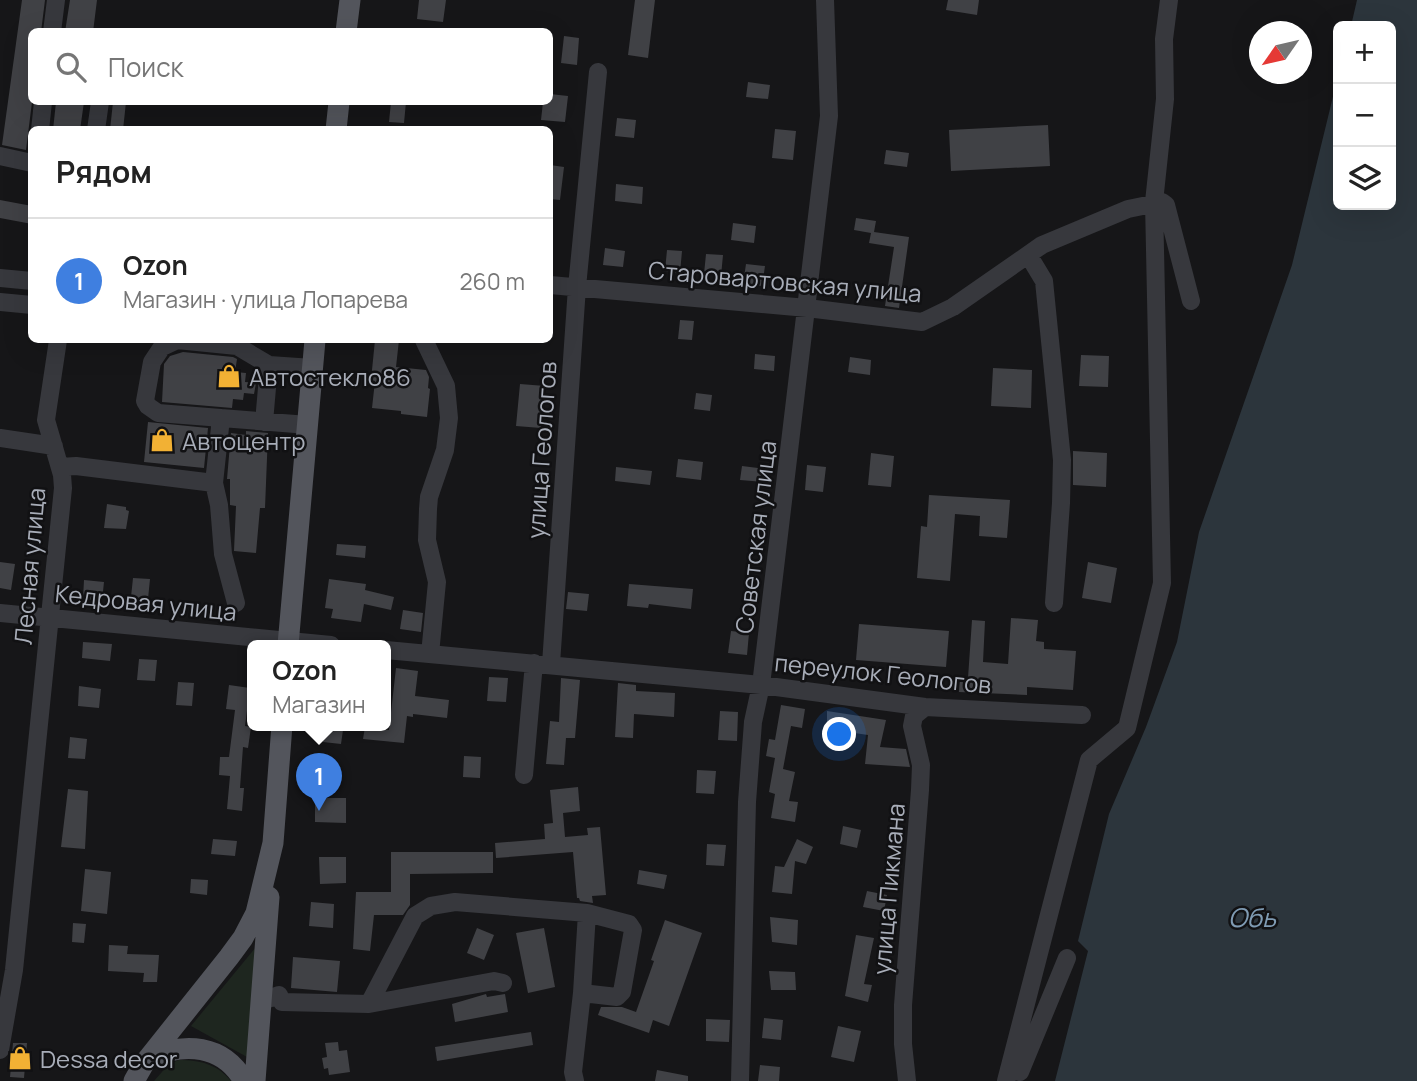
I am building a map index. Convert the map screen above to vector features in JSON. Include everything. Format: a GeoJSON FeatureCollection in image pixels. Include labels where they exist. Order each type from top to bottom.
{"type":"FeatureCollection","features":[{"type":"Feature","properties":{"kind":"main road"},"geometry":{"type":"LineString","coordinates":[[346,28],[350,0]]}},
{"type":"Feature","properties":{"kind":"main road"},"geometry":{"type":"LineString","coordinates":[[336,126],[339,105]]}},
{"type":"Feature","properties":{"kind":"main road"},"geometry":{"type":"LineString","coordinates":[[288,640],[315,343]]}},
{"type":"Feature","properties":{"kind":"main road"},"geometry":{"type":"LineString","coordinates":[[255,1081],[282,731]]}},
{"type":"Feature","properties":{"kind":"main road"},"geometry":{"type":"LineString","coordinates":[[134,1081],[252,924],[261,898],[273,843]]}},
{"type":"Feature","properties":{"kind":"main road"},"geometry":{"type":"LineString","coordinates":[[148,1059],[169,1050],[197,1048],[220,1056],[235,1067],[244,1081]]}},
{"type":"Feature","properties":{"kind":"street"},"geometry":{"type":"LineString","coordinates":[[52,28],[56,0]]}},
{"type":"Feature","properties":{"kind":"street","name":"Советская улица"},"geometry":{"type":"LineString","coordinates":[[740,1081],[747,802],[753,722],[761,685],[829,116],[825,0]]}},
{"type":"Feature","properties":{"kind":"street"},"geometry":{"type":"LineString","coordinates":[[1066,958],[1020,1072],[1008,1075],[1089,760],[1127,729],[1162,583],[1154,204],[1165,99],[1164,39],[1169,0]]}},
{"type":"Feature","properties":{"kind":"street","name":"улица Геологов"},"geometry":{"type":"LineString","coordinates":[[524,775],[542,664],[598,72]]}},
{"type":"Feature","properties":{"kind":"street"},"geometry":{"type":"LineString","coordinates":[[40,126],[43,105]]}},
{"type":"Feature","properties":{"kind":"street"},"geometry":{"type":"LineString","coordinates":[[97,126],[100,105]]}},
{"type":"Feature","properties":{"kind":"street"},"geometry":{"type":"LineString","coordinates":[[0,156],[28,162]]}},
{"type":"Feature","properties":{"kind":"street"},"geometry":{"type":"LineString","coordinates":[[1154,204],[1163,202],[1166,205],[1191,301]]}},
{"type":"Feature","properties":{"kind":"street","name":"Старовартовская улица"},"geometry":{"type":"LineString","coordinates":[[553,285],[807,308],[922,323],[953,307],[1042,245],[1128,209],[1154,204]]}},
{"type":"Feature","properties":{"kind":"street"},"geometry":{"type":"LineString","coordinates":[[1029,256],[1044,281],[1062,460],[1054,603]]}},
{"type":"Feature","properties":{"kind":"street"},"geometry":{"type":"LineString","coordinates":[[0,278],[28,281]]}},
{"type":"Feature","properties":{"kind":"street"},"geometry":{"type":"LineString","coordinates":[[0,302],[28,305]]}},
{"type":"Feature","properties":{"kind":"street","name":"Лесная улица"},"geometry":{"type":"LineString","coordinates":[[0,1050],[14,970],[62,488],[60,467],[47,421],[58,343]]}},
{"type":"Feature","properties":{"kind":"street"},"geometry":{"type":"LineString","coordinates":[[171,343],[162,347],[149,370],[145,401],[158,413],[307,425]]}},
{"type":"Feature","properties":{"kind":"street"},"geometry":{"type":"LineString","coordinates":[[207,343],[237,346],[269,365],[313,368]]}},
{"type":"Feature","properties":{"kind":"street"},"geometry":{"type":"LineString","coordinates":[[425,343],[446,386],[449,418],[445,450],[429,497],[428,509],[427,540],[437,582],[430,654]]}},
{"type":"Feature","properties":{"kind":"street"},"geometry":{"type":"LineString","coordinates":[[264,422],[269,365]]}},
{"type":"Feature","properties":{"kind":"street"},"geometry":{"type":"LineString","coordinates":[[221,418],[214,482],[219,505],[223,554],[236,603]]}},
{"type":"Feature","properties":{"kind":"street"},"geometry":{"type":"LineString","coordinates":[[0,438],[54,446]]}},
{"type":"Feature","properties":{"kind":"street"},"geometry":{"type":"LineString","coordinates":[[60,467],[76,466],[214,482]]}},
{"type":"Feature","properties":{"kind":"street","name":"Кедровая улица"},"geometry":{"type":"LineString","coordinates":[[0,613],[260,640]]}},
{"type":"Feature","properties":{"kind":"street","name":"переулок Геологов"},"geometry":{"type":"LineString","coordinates":[[391,650],[761,685],[925,707],[1082,715]]}},
{"type":"Feature","properties":{"kind":"street","name":"улица Пикмана"},"geometry":{"type":"LineString","coordinates":[[907,1081],[903,1005],[921,765],[912,726],[914,716],[925,707]]}},
{"type":"Feature","properties":{"kind":"street"},"geometry":{"type":"LineString","coordinates":[[369,1004],[415,916],[431,906],[456,902],[587,914],[629,924],[634,930],[620,995],[582,993]]}},
{"type":"Feature","properties":{"kind":"street"},"geometry":{"type":"LineString","coordinates":[[575,1081],[574,1064],[587,914]]}},
{"type":"Feature","properties":{"kind":"street"},"geometry":{"type":"LineString","coordinates":[[262,1001],[279,995],[282,1002],[369,1004],[494,981],[503,983]]}},
{"type":"Feature","properties":{"kind":"shaded area"},"geometry":{"type":"Polygon","coordinates":[[[256,947],[247,1057],[191,1026],[256,947]]]}},
{"type":"Feature","properties":{"kind":"shaded area"},"geometry":{"type":"Polygon","coordinates":[[[179,1060],[208,1064],[231,1081],[154,1081],[169,1064],[179,1060]]]}},
{"type":"Feature","properties":{"kind":"water","name":"Обь"},"geometry":{"type":"Polygon","coordinates":[[[1357,0],[1417,0],[1417,1081],[1055,1081],[1088,951],[1078,941],[1109,814],[1146,727],[1177,642],[1199,532],[1292,265],[1333,97],[1333,210],[1396,210],[1396,21],[1352,21],[1357,0]]]}},
{"type":"Feature","properties":{"kind":"building"},"geometry":{"type":"Polygon","coordinates":[[[22,0],[45,0],[42,28],[28,28],[28,105],[32,105],[26,150],[2,145],[22,0]]]}},
{"type":"Feature","properties":{"kind":"building"},"geometry":{"type":"Polygon","coordinates":[[[70,0],[97,0],[94,28],[66,28],[70,0]]]}},
{"type":"Feature","properties":{"kind":"building"},"geometry":{"type":"Polygon","coordinates":[[[419,0],[446,0],[443,22],[417,19],[419,0]]]}},
{"type":"Feature","properties":{"kind":"building"},"geometry":{"type":"Polygon","coordinates":[[[635,0],[655,0],[648,58],[628,55],[635,0]]]}},
{"type":"Feature","properties":{"kind":"building"},"geometry":{"type":"Polygon","coordinates":[[[948,0],[979,0],[977,15],[946,10],[948,0]]]}},
{"type":"Feature","properties":{"kind":"building"},"geometry":{"type":"Polygon","coordinates":[[[564,36],[579,38],[577,65],[561,63],[564,36]]]}},
{"type":"Feature","properties":{"kind":"building"},"geometry":{"type":"Polygon","coordinates":[[[748,82],[770,85],[768,99],[746,97],[748,82]]]}},
{"type":"Feature","properties":{"kind":"building"},"geometry":{"type":"Polygon","coordinates":[[[553,94],[568,96],[565,122],[541,120],[543,105],[553,105],[553,94]]]}},
{"type":"Feature","properties":{"kind":"building"},"geometry":{"type":"Polygon","coordinates":[[[56,105],[84,105],[81,126],[53,126],[56,105]]]}},
{"type":"Feature","properties":{"kind":"building"},"geometry":{"type":"Polygon","coordinates":[[[113,105],[126,105],[123,126],[110,126],[113,105]]]}},
{"type":"Feature","properties":{"kind":"building"},"geometry":{"type":"Polygon","coordinates":[[[391,105],[406,105],[404,123],[389,122],[391,105]]]}},
{"type":"Feature","properties":{"kind":"building"},"geometry":{"type":"Polygon","coordinates":[[[617,118],[636,120],[634,138],[615,136],[617,118]]]}},
{"type":"Feature","properties":{"kind":"building"},"geometry":{"type":"Polygon","coordinates":[[[1048,125],[1050,166],[951,171],[949,130],[1048,125]]]}},
{"type":"Feature","properties":{"kind":"building"},"geometry":{"type":"Polygon","coordinates":[[[775,129],[796,131],[793,160],[772,158],[775,129]]]}},
{"type":"Feature","properties":{"kind":"building"},"geometry":{"type":"Polygon","coordinates":[[[886,150],[909,153],[907,167],[884,164],[886,150]]]}},
{"type":"Feature","properties":{"kind":"building"},"geometry":{"type":"Polygon","coordinates":[[[553,165],[564,167],[560,200],[553,199],[553,165]]]}},
{"type":"Feature","properties":{"kind":"building"},"geometry":{"type":"Polygon","coordinates":[[[616,184],[643,187],[642,204],[615,201],[616,184]]]}},
{"type":"Feature","properties":{"kind":"building"},"geometry":{"type":"Polygon","coordinates":[[[0,200],[28,205],[28,223],[0,218],[0,200]]]}},
{"type":"Feature","properties":{"kind":"building"},"geometry":{"type":"Polygon","coordinates":[[[856,218],[876,221],[874,232],[909,237],[899,308],[885,306],[894,247],[869,243],[871,233],[854,230],[856,218]]]}},
{"type":"Feature","properties":{"kind":"building"},"geometry":{"type":"Polygon","coordinates":[[[733,223],[756,226],[754,243],[731,240],[733,223]]]}},
{"type":"Feature","properties":{"kind":"building"},"geometry":{"type":"Polygon","coordinates":[[[605,248],[625,251],[623,267],[603,265],[605,248]]]}},
{"type":"Feature","properties":{"kind":"building"},"geometry":{"type":"Polygon","coordinates":[[[667,250],[682,251],[680,273],[665,271],[667,250]]]}},
{"type":"Feature","properties":{"kind":"building"},"geometry":{"type":"Polygon","coordinates":[[[706,254],[723,255],[721,276],[704,274],[706,254]]]}},
{"type":"Feature","properties":{"kind":"building"},"geometry":{"type":"Polygon","coordinates":[[[746,264],[765,266],[762,286],[743,284],[746,264]]]}},
{"type":"Feature","properties":{"kind":"building"},"geometry":{"type":"Polygon","coordinates":[[[680,320],[694,321],[692,340],[678,339],[680,320]]]}},
{"type":"Feature","properties":{"kind":"building"},"geometry":{"type":"Polygon","coordinates":[[[375,343],[399,343],[396,367],[426,370],[429,377],[427,417],[372,408],[375,381],[371,380],[375,343]]]}},
{"type":"Feature","properties":{"kind":"building"},"geometry":{"type":"Polygon","coordinates":[[[183,352],[237,359],[235,372],[246,373],[245,382],[256,383],[254,394],[244,393],[243,400],[233,399],[232,408],[162,402],[164,364],[170,356],[183,352]]]}},
{"type":"Feature","properties":{"kind":"building"},"geometry":{"type":"Polygon","coordinates":[[[755,354],[775,356],[774,371],[754,369],[755,354]]]}},
{"type":"Feature","properties":{"kind":"building"},"geometry":{"type":"Polygon","coordinates":[[[1081,355],[1109,356],[1108,387],[1079,386],[1081,355]]]}},
{"type":"Feature","properties":{"kind":"building"},"geometry":{"type":"Polygon","coordinates":[[[850,357],[871,360],[870,375],[848,372],[850,357]]]}},
{"type":"Feature","properties":{"kind":"building"},"geometry":{"type":"Polygon","coordinates":[[[993,368],[1032,370],[1031,408],[991,406],[993,368]]]}},
{"type":"Feature","properties":{"kind":"building"},"geometry":{"type":"Polygon","coordinates":[[[520,384],[545,386],[541,428],[516,426],[520,384]]]}},
{"type":"Feature","properties":{"kind":"building"},"geometry":{"type":"Polygon","coordinates":[[[696,393],[712,395],[710,411],[694,409],[696,393]]]}},
{"type":"Feature","properties":{"kind":"building"},"geometry":{"type":"Polygon","coordinates":[[[148,422],[208,428],[204,468],[144,462],[148,422]]]}},
{"type":"Feature","properties":{"kind":"building"},"geometry":{"type":"Polygon","coordinates":[[[246,431],[268,433],[265,508],[260,508],[256,553],[234,551],[236,506],[230,505],[230,479],[227,479],[231,433],[246,435],[246,431]]]}},
{"type":"Feature","properties":{"kind":"building"},"geometry":{"type":"Polygon","coordinates":[[[1073,451],[1107,453],[1106,487],[1073,485],[1073,451]]]}},
{"type":"Feature","properties":{"kind":"building"},"geometry":{"type":"Polygon","coordinates":[[[871,453],[894,456],[891,487],[868,485],[871,453]]]}},
{"type":"Feature","properties":{"kind":"building"},"geometry":{"type":"Polygon","coordinates":[[[678,459],[703,462],[701,480],[676,477],[678,459]]]}},
{"type":"Feature","properties":{"kind":"building"},"geometry":{"type":"Polygon","coordinates":[[[807,465],[826,467],[823,492],[805,490],[807,465]]]}},
{"type":"Feature","properties":{"kind":"building"},"geometry":{"type":"Polygon","coordinates":[[[742,466],[767,469],[765,482],[740,480],[742,466]]]}},
{"type":"Feature","properties":{"kind":"building"},"geometry":{"type":"Polygon","coordinates":[[[616,467],[652,471],[650,485],[615,481],[616,467]]]}},
{"type":"Feature","properties":{"kind":"building"},"geometry":{"type":"Polygon","coordinates":[[[929,495],[1010,500],[1007,538],[979,536],[980,516],[955,514],[950,581],[917,578],[921,526],[927,527],[929,495]]]}},
{"type":"Feature","properties":{"kind":"building"},"geometry":{"type":"Polygon","coordinates":[[[107,504],[126,507],[129,511],[126,529],[104,528],[107,504]]]}},
{"type":"Feature","properties":{"kind":"building"},"geometry":{"type":"Polygon","coordinates":[[[337,544],[366,546],[365,558],[336,555],[337,544]]]}},
{"type":"Feature","properties":{"kind":"building"},"geometry":{"type":"Polygon","coordinates":[[[0,562],[15,564],[11,590],[0,588],[0,562]]]}},
{"type":"Feature","properties":{"kind":"building"},"geometry":{"type":"Polygon","coordinates":[[[1088,562],[1117,568],[1111,603],[1082,598],[1088,562]]]}},
{"type":"Feature","properties":{"kind":"building"},"geometry":{"type":"Polygon","coordinates":[[[133,578],[150,579],[148,599],[131,597],[133,578]]]}},
{"type":"Feature","properties":{"kind":"building"},"geometry":{"type":"Polygon","coordinates":[[[329,579],[366,584],[365,590],[394,597],[391,610],[364,604],[361,622],[331,618],[333,609],[325,608],[329,579]]]}},
{"type":"Feature","properties":{"kind":"building"},"geometry":{"type":"Polygon","coordinates":[[[84,580],[104,582],[102,601],[83,599],[84,580]]]}},
{"type":"Feature","properties":{"kind":"building"},"geometry":{"type":"Polygon","coordinates":[[[629,584],[693,589],[691,609],[649,604],[648,608],[627,606],[629,584]]]}},
{"type":"Feature","properties":{"kind":"building"},"geometry":{"type":"Polygon","coordinates":[[[568,592],[589,594],[587,611],[566,609],[568,592]]]}},
{"type":"Feature","properties":{"kind":"building"},"geometry":{"type":"Polygon","coordinates":[[[403,610],[423,613],[421,632],[400,629],[403,610]]]}},
{"type":"Feature","properties":{"kind":"building"},"geometry":{"type":"Polygon","coordinates":[[[1011,618],[1038,620],[1036,641],[1044,642],[1044,649],[1076,651],[1073,690],[1027,687],[1027,695],[959,692],[960,678],[968,678],[972,620],[985,621],[983,662],[1008,664],[1011,618]]]}},
{"type":"Feature","properties":{"kind":"building"},"geometry":{"type":"Polygon","coordinates":[[[859,624],[949,631],[946,667],[856,660],[859,624]]]}},
{"type":"Feature","properties":{"kind":"building"},"geometry":{"type":"Polygon","coordinates":[[[731,631],[749,633],[747,655],[728,653],[731,631]]]}},
{"type":"Feature","properties":{"kind":"building"},"geometry":{"type":"Polygon","coordinates":[[[83,642],[112,644],[110,661],[82,658],[83,642]]]}},
{"type":"Feature","properties":{"kind":"building"},"geometry":{"type":"Polygon","coordinates":[[[139,659],[157,660],[155,681],[137,680],[139,659]]]}},
{"type":"Feature","properties":{"kind":"building"},"geometry":{"type":"Polygon","coordinates":[[[396,668],[418,671],[415,696],[449,700],[447,718],[413,714],[413,717],[407,716],[404,743],[363,739],[364,731],[391,731],[396,668]]]}},
{"type":"Feature","properties":{"kind":"building"},"geometry":{"type":"Polygon","coordinates":[[[489,677],[508,678],[506,702],[487,701],[489,677]]]}},
{"type":"Feature","properties":{"kind":"building"},"geometry":{"type":"Polygon","coordinates":[[[561,678],[580,680],[575,738],[566,738],[564,765],[546,764],[550,721],[559,722],[561,678]]]}},
{"type":"Feature","properties":{"kind":"building"},"geometry":{"type":"Polygon","coordinates":[[[178,682],[194,683],[192,706],[176,705],[178,682]]]}},
{"type":"Feature","properties":{"kind":"building"},"geometry":{"type":"Polygon","coordinates":[[[618,683],[636,685],[636,691],[675,693],[674,717],[634,714],[633,738],[615,737],[618,683]]]}},
{"type":"Feature","properties":{"kind":"building"},"geometry":{"type":"Polygon","coordinates":[[[229,685],[247,688],[245,726],[247,731],[250,731],[248,748],[243,747],[240,788],[244,788],[242,811],[227,809],[230,776],[219,775],[220,757],[229,757],[235,710],[226,709],[229,685]]]}},
{"type":"Feature","properties":{"kind":"building"},"geometry":{"type":"Polygon","coordinates":[[[79,686],[101,689],[99,708],[78,706],[79,686]]]}},
{"type":"Feature","properties":{"kind":"building"},"geometry":{"type":"Polygon","coordinates":[[[781,705],[805,709],[802,728],[791,726],[783,769],[795,772],[789,801],[798,802],[795,822],[771,818],[775,794],[769,792],[775,758],[766,756],[769,739],[775,740],[781,705]]]}},
{"type":"Feature","properties":{"kind":"building"},"geometry":{"type":"Polygon","coordinates":[[[720,711],[738,712],[737,741],[718,740],[720,711]]]}},
{"type":"Feature","properties":{"kind":"building"},"geometry":{"type":"Polygon","coordinates":[[[827,711],[886,720],[880,747],[906,749],[910,767],[865,764],[868,735],[827,729],[827,711]]]}},
{"type":"Feature","properties":{"kind":"building"},"geometry":{"type":"Polygon","coordinates":[[[324,731],[343,731],[341,744],[323,742],[324,731]]]}},
{"type":"Feature","properties":{"kind":"building"},"geometry":{"type":"Polygon","coordinates":[[[70,737],[87,739],[85,759],[68,758],[70,737]]]}},
{"type":"Feature","properties":{"kind":"building"},"geometry":{"type":"Polygon","coordinates":[[[464,756],[481,757],[480,778],[463,777],[464,756]]]}},
{"type":"Feature","properties":{"kind":"building"},"geometry":{"type":"Polygon","coordinates":[[[697,770],[716,771],[714,794],[696,793],[697,770]]]}},
{"type":"Feature","properties":{"kind":"building"},"geometry":{"type":"Polygon","coordinates":[[[578,787],[580,811],[563,813],[565,837],[588,835],[587,828],[600,827],[606,895],[592,896],[593,903],[577,898],[573,852],[496,858],[495,843],[545,839],[544,824],[553,823],[550,790],[578,787]]]}},
{"type":"Feature","properties":{"kind":"building"},"geometry":{"type":"Polygon","coordinates":[[[68,789],[88,791],[85,849],[61,847],[68,789]]]}},
{"type":"Feature","properties":{"kind":"building"},"geometry":{"type":"Polygon","coordinates":[[[315,798],[346,798],[346,823],[315,822],[315,798]]]}},
{"type":"Feature","properties":{"kind":"building"},"geometry":{"type":"Polygon","coordinates":[[[843,826],[861,830],[857,848],[840,844],[843,826]]]}},
{"type":"Feature","properties":{"kind":"building"},"geometry":{"type":"Polygon","coordinates":[[[213,839],[237,841],[235,856],[211,854],[213,839]]]}},
{"type":"Feature","properties":{"kind":"building"},"geometry":{"type":"Polygon","coordinates":[[[797,839],[813,847],[806,864],[795,861],[792,894],[772,892],[775,866],[784,867],[797,839]]]}},
{"type":"Feature","properties":{"kind":"building"},"geometry":{"type":"Polygon","coordinates":[[[707,844],[726,845],[724,866],[706,865],[707,844]]]}},
{"type":"Feature","properties":{"kind":"building"},"geometry":{"type":"Polygon","coordinates":[[[391,852],[493,852],[493,873],[410,874],[410,905],[403,915],[374,915],[370,951],[353,949],[356,892],[391,892],[391,852]]]}},
{"type":"Feature","properties":{"kind":"building"},"geometry":{"type":"Polygon","coordinates":[[[319,857],[346,857],[346,883],[320,884],[319,857]]]}},
{"type":"Feature","properties":{"kind":"building"},"geometry":{"type":"Polygon","coordinates":[[[85,869],[111,872],[107,914],[81,911],[85,869]]]}},
{"type":"Feature","properties":{"kind":"building"},"geometry":{"type":"Polygon","coordinates":[[[639,870],[667,875],[664,889],[637,884],[639,870]]]}},
{"type":"Feature","properties":{"kind":"building"},"geometry":{"type":"Polygon","coordinates":[[[191,879],[208,880],[207,895],[190,893],[191,879]]]}},
{"type":"Feature","properties":{"kind":"building"},"geometry":{"type":"Polygon","coordinates":[[[867,891],[887,895],[884,911],[863,907],[867,891]]]}},
{"type":"Feature","properties":{"kind":"building"},"geometry":{"type":"Polygon","coordinates":[[[311,902],[334,904],[333,928],[309,926],[311,902]]]}},
{"type":"Feature","properties":{"kind":"building"},"geometry":{"type":"Polygon","coordinates":[[[770,917],[798,920],[797,945],[772,942],[770,917]]]}},
{"type":"Feature","properties":{"kind":"building"},"geometry":{"type":"Polygon","coordinates":[[[665,920],[702,933],[669,1026],[653,1020],[649,1033],[598,1015],[601,1007],[622,1007],[636,1012],[665,920]]]}},
{"type":"Feature","properties":{"kind":"building"},"geometry":{"type":"Polygon","coordinates":[[[73,923],[86,924],[84,943],[72,942],[73,923]]]}},
{"type":"Feature","properties":{"kind":"building"},"geometry":{"type":"Polygon","coordinates":[[[477,928],[494,935],[484,960],[467,953],[477,928]]]}},
{"type":"Feature","properties":{"kind":"building"},"geometry":{"type":"Polygon","coordinates":[[[544,928],[555,987],[528,993],[516,933],[544,928]]]}},
{"type":"Feature","properties":{"kind":"building"},"geometry":{"type":"Polygon","coordinates":[[[856,935],[874,938],[864,984],[872,985],[868,1002],[845,996],[856,935]]]}},
{"type":"Feature","properties":{"kind":"building"},"geometry":{"type":"Polygon","coordinates":[[[109,945],[128,946],[127,954],[159,955],[157,982],[143,982],[144,973],[108,971],[109,945]]]}},
{"type":"Feature","properties":{"kind":"building"},"geometry":{"type":"Polygon","coordinates":[[[293,957],[340,961],[337,992],[291,988],[293,957]]]}},
{"type":"Feature","properties":{"kind":"building"},"geometry":{"type":"Polygon","coordinates":[[[769,971],[795,972],[796,990],[771,990],[769,971]]]}},
{"type":"Feature","properties":{"kind":"building"},"geometry":{"type":"Polygon","coordinates":[[[486,994],[487,997],[505,994],[508,1012],[455,1022],[452,1004],[486,994]]]}},
{"type":"Feature","properties":{"kind":"building"},"geometry":{"type":"Polygon","coordinates":[[[764,1018],[783,1020],[781,1040],[762,1038],[764,1018]]]}},
{"type":"Feature","properties":{"kind":"building"},"geometry":{"type":"Polygon","coordinates":[[[706,1019],[730,1020],[729,1042],[706,1041],[706,1019]]]}},
{"type":"Feature","properties":{"kind":"building"},"geometry":{"type":"Polygon","coordinates":[[[838,1026],[861,1031],[854,1062],[831,1057],[838,1026]]]}},
{"type":"Feature","properties":{"kind":"building"},"geometry":{"type":"Polygon","coordinates":[[[531,1032],[533,1045],[437,1061],[435,1047],[531,1032]]]}},
{"type":"Feature","properties":{"kind":"building"},"geometry":{"type":"Polygon","coordinates":[[[338,1042],[339,1051],[347,1050],[350,1072],[329,1075],[328,1068],[324,1069],[322,1058],[327,1057],[325,1043],[338,1042]]]}},
{"type":"Feature","properties":{"kind":"building"},"geometry":{"type":"Polygon","coordinates":[[[13,1043],[27,1043],[24,1078],[10,1077],[13,1043]]]}},
{"type":"Feature","properties":{"kind":"building"},"geometry":{"type":"Polygon","coordinates":[[[760,1065],[780,1067],[779,1081],[758,1081],[760,1065]]]}},
{"type":"Feature","properties":{"kind":"building"},"geometry":{"type":"Polygon","coordinates":[[[657,1070],[688,1076],[688,1081],[655,1081],[657,1070]]]}},
{"type":"Feature","properties":{"kind":"place","name":"Автостекло86"},"geometry":{"type":"Point","coordinates":[229,376]}},
{"type":"Feature","properties":{"kind":"place","name":"Автоцентр"},"geometry":{"type":"Point","coordinates":[162,440]}},
{"type":"Feature","properties":{"kind":"place","name":"Ozon"},"geometry":{"type":"Point","coordinates":[319,811]}},
{"type":"Feature","properties":{"kind":"place","name":"Dessa decor"},"geometry":{"type":"Point","coordinates":[20,1058]}}]}
